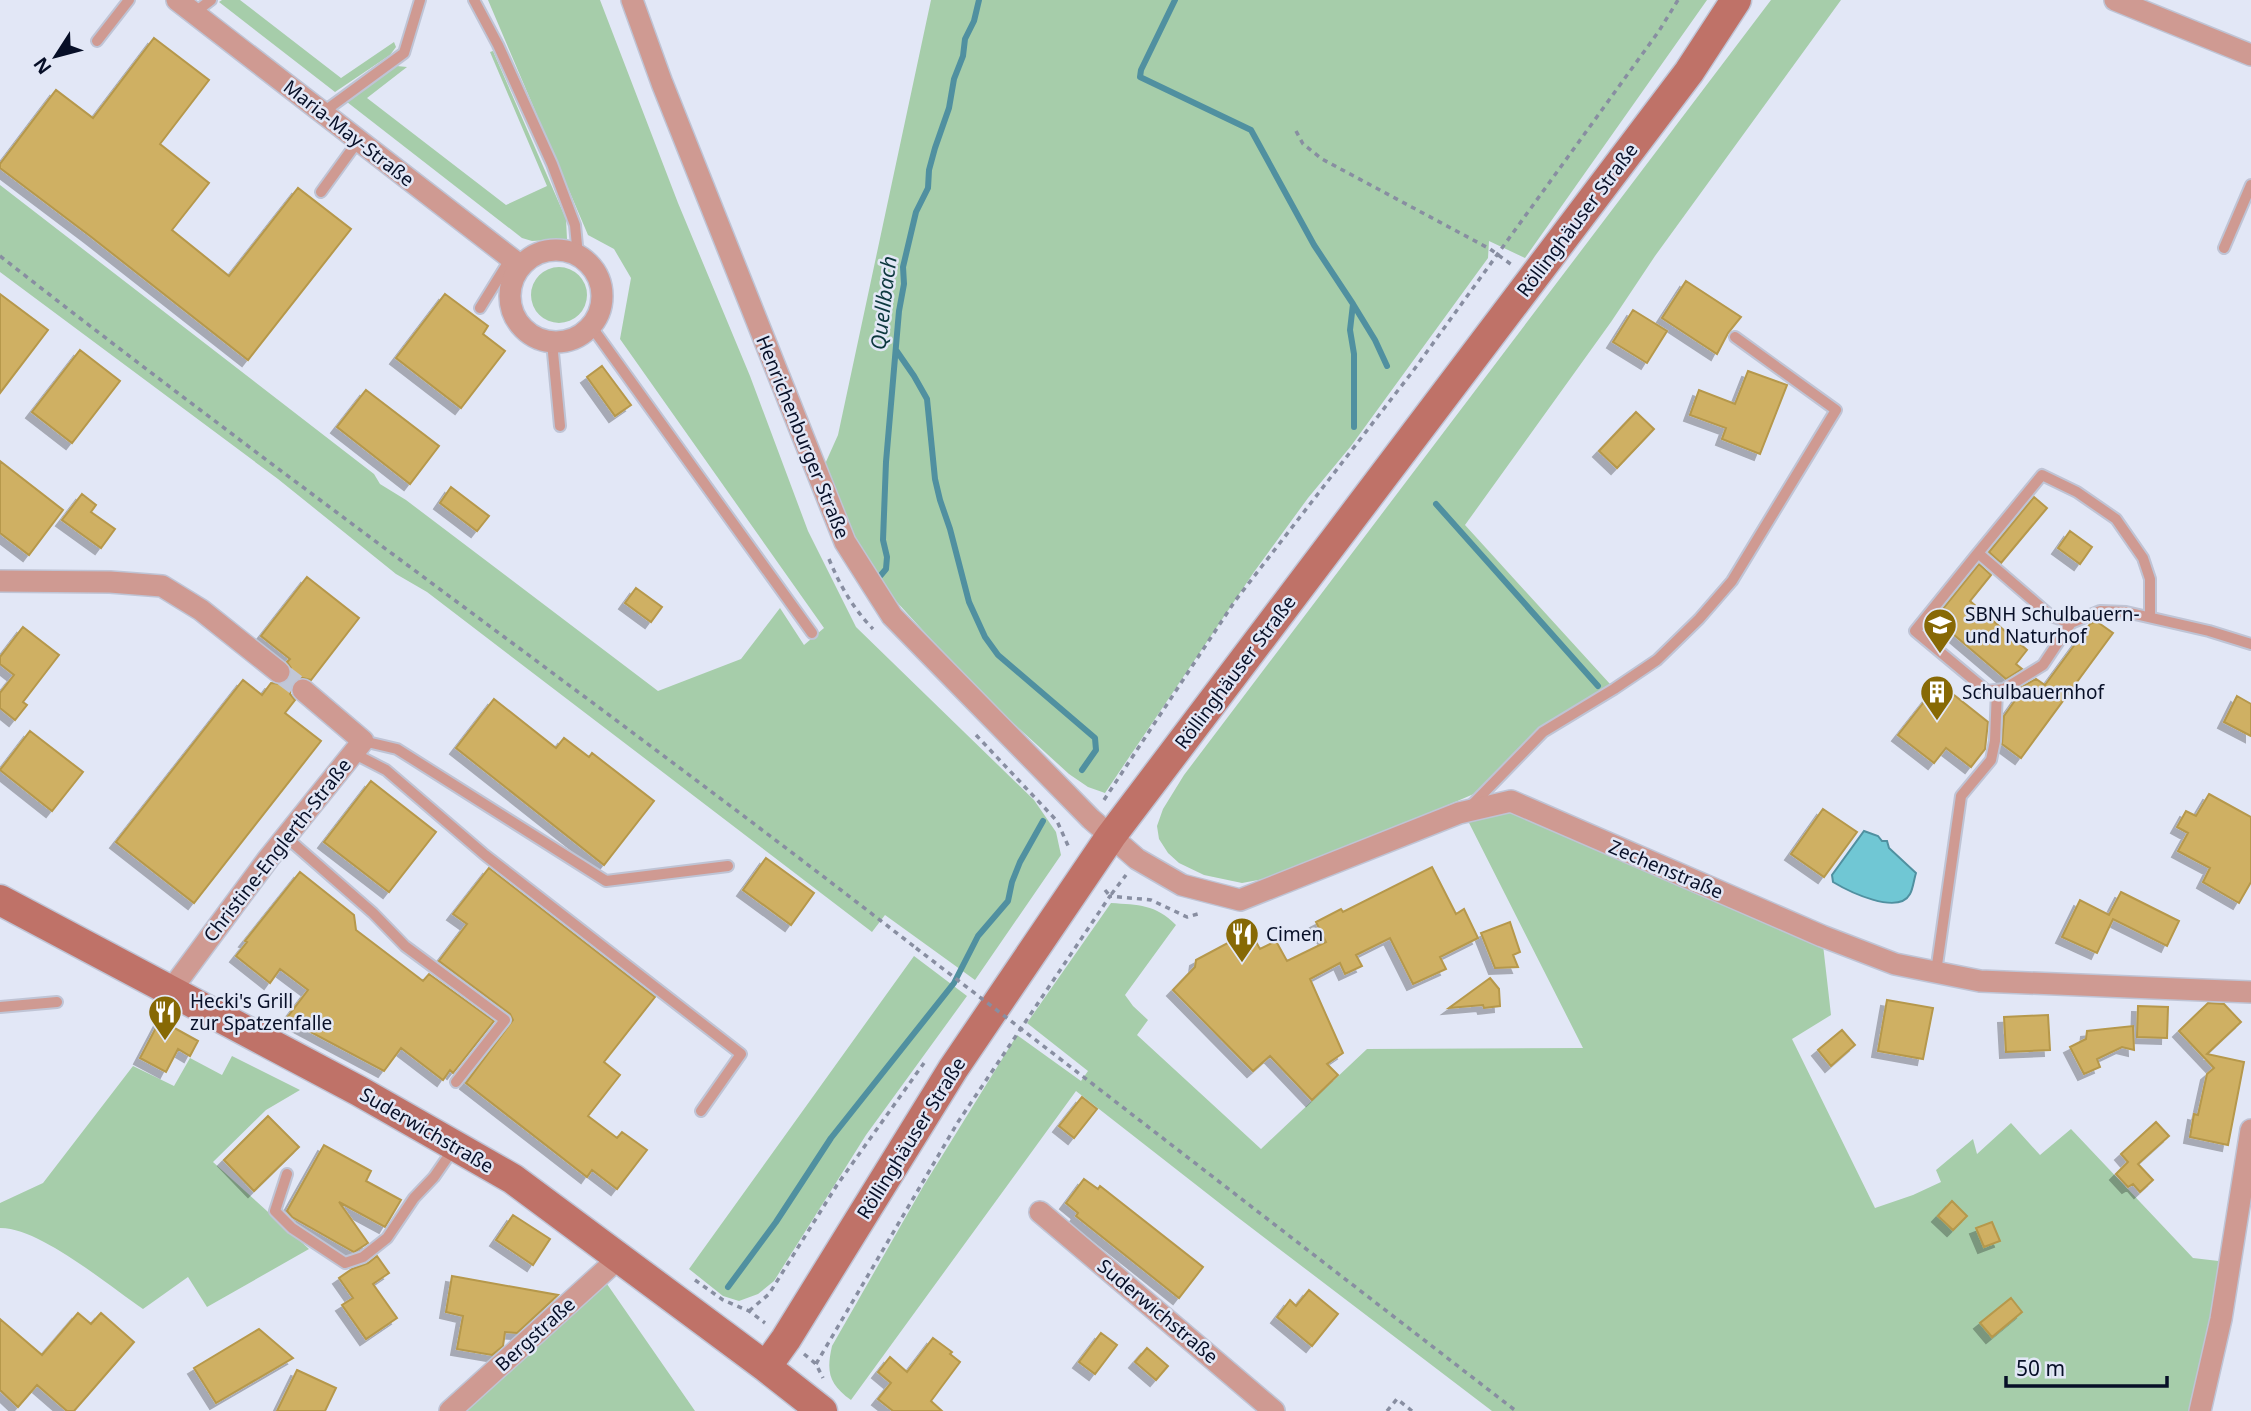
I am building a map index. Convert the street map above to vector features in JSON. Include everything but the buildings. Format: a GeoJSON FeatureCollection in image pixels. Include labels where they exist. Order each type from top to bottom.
{"type":"FeatureCollection","features":[{"type":"Feature","properties":{"kind":"main road","name":"Röllinghäuser Straße"},"geometry":{"type":"LineString","coordinates":[[766,1367],[953,1069],[1111,836],[1689,72],[1736,0]]}},
{"type":"Feature","properties":{"kind":"main road","name":"Suderwichstraße"},"geometry":{"type":"LineString","coordinates":[[0,900],[359,1091],[513,1179],[822,1411]]}},
{"type":"Feature","properties":{"kind":"street","name":"Henrichenburger Straße"},"geometry":{"type":"LineString","coordinates":[[632,0],[682,133],[845,542],[892,616],[1053,782],[1111,836]]}},
{"type":"Feature","properties":{"kind":"street"},"geometry":{"type":"LineString","coordinates":[[2115,0],[2251,55]]}},
{"type":"Feature","properties":{"kind":"street","name":"Maria-May-Straße"},"geometry":{"type":"LineString","coordinates":[[186,6],[516,262]]}},
{"type":"Feature","properties":{"kind":"street"},"geometry":{"type":"LineString","coordinates":[[548,251],[563,251],[578,256],[590,266],[598,280],[602,296],[599,312],[591,326],[573,338],[552,342],[536,338],[522,328],[513,314],[509,297],[516,262],[548,251]]}},
{"type":"Feature","properties":{"kind":"street"},"geometry":{"type":"LineString","coordinates":[[0,581],[110,582],[162,586],[201,610],[279,672]]}},
{"type":"Feature","properties":{"kind":"street","name":"Christine-Englerth-Straße"},"geometry":{"type":"LineString","coordinates":[[171,990],[218,924],[358,747],[303,690]]}},
{"type":"Feature","properties":{"kind":"street","name":"Zechenstraße"},"geometry":{"type":"LineString","coordinates":[[1240,900],[1459,813],[1511,801],[1822,936],[1895,964],[1980,981],[2251,992]]}},
{"type":"Feature","properties":{"kind":"street"},"geometry":{"type":"LineString","coordinates":[[1111,836],[1138,859],[1182,885],[1240,900]]}},
{"type":"Feature","properties":{"kind":"street"},"geometry":{"type":"LineString","coordinates":[[2200,1411],[2221,1319],[2251,1130]]}},
{"type":"Feature","properties":{"kind":"street","name":"Suderwichstraße"},"geometry":{"type":"LineString","coordinates":[[1040,1212],[1274,1411]]}},
{"type":"Feature","properties":{"kind":"street","name":"Bergstraße"},"geometry":{"type":"LineString","coordinates":[[450,1411],[620,1257]]}},
{"type":"Feature","properties":{"kind":"lane"},"geometry":{"type":"LineString","coordinates":[[97,41],[129,0]]}},
{"type":"Feature","properties":{"kind":"lane"},"geometry":{"type":"LineString","coordinates":[[186,6],[211,0]]}},
{"type":"Feature","properties":{"kind":"lane"},"geometry":{"type":"LineString","coordinates":[[322,113],[404,53],[420,0]]}},
{"type":"Feature","properties":{"kind":"lane"},"geometry":{"type":"LineString","coordinates":[[474,0],[498,45],[552,164],[575,225],[578,256]]}},
{"type":"Feature","properties":{"kind":"lane"},"geometry":{"type":"LineString","coordinates":[[320,192],[358,141]]}},
{"type":"Feature","properties":{"kind":"lane"},"geometry":{"type":"LineString","coordinates":[[2224,248],[2251,185]]}},
{"type":"Feature","properties":{"kind":"lane"},"geometry":{"type":"LineString","coordinates":[[480,308],[516,262]]}},
{"type":"Feature","properties":{"kind":"lane"},"geometry":{"type":"LineString","coordinates":[[591,326],[812,633]]}},
{"type":"Feature","properties":{"kind":"lane"},"geometry":{"type":"LineString","coordinates":[[1464,813],[1544,732],[1657,660],[1699,619],[1732,581],[1836,410],[1735,337]]}},
{"type":"Feature","properties":{"kind":"lane"},"geometry":{"type":"LineString","coordinates":[[552,342],[560,425]]}},
{"type":"Feature","properties":{"kind":"lane"},"geometry":{"type":"LineString","coordinates":[[2150,617],[2150,579],[2143,558],[2116,519],[2077,492],[2042,475],[1915,631],[1987,691],[2004,689],[2043,665],[2071,622],[2100,611],[2126,612],[2150,617],[2251,644]]}},
{"type":"Feature","properties":{"kind":"lane"},"geometry":{"type":"LineString","coordinates":[[1978,553],[2051,616],[2071,622]]}},
{"type":"Feature","properties":{"kind":"lane"},"geometry":{"type":"LineString","coordinates":[[1936,972],[1961,796],[1991,760],[1995,741],[1997,690]]}},
{"type":"Feature","properties":{"kind":"lane"},"geometry":{"type":"LineString","coordinates":[[358,747],[397,749],[606,881],[728,866]]}},
{"type":"Feature","properties":{"kind":"lane"},"geometry":{"type":"LineString","coordinates":[[358,747],[485,855],[741,1054],[701,1111]]}},
{"type":"Feature","properties":{"kind":"lane"},"geometry":{"type":"LineString","coordinates":[[286,837],[405,946],[505,1020],[456,1083]]}},
{"type":"Feature","properties":{"kind":"lane"},"geometry":{"type":"LineString","coordinates":[[0,1007],[57,1002]]}},
{"type":"Feature","properties":{"kind":"lane"},"geometry":{"type":"LineString","coordinates":[[287,1174],[275,1211],[292,1228],[345,1263],[363,1257],[387,1238],[414,1198],[434,1177],[456,1146]]}},
{"type":"Feature","properties":{"kind":"path"},"geometry":{"type":"LineString","coordinates":[[1108,793],[1235,601],[1413,371],[1659,31],[1678,0]]}},
{"type":"Feature","properties":{"kind":"path"},"geometry":{"type":"LineString","coordinates":[[1296,131],[1303,144],[1322,159],[1497,254],[1532,279]]}},
{"type":"Feature","properties":{"kind":"path"},"geometry":{"type":"LineString","coordinates":[[0,256],[208,415],[780,842],[1517,1411]]}},
{"type":"Feature","properties":{"kind":"path"},"geometry":{"type":"LineString","coordinates":[[816,1364],[958,1122],[1110,896],[1151,900],[1186,917],[1240,900]]}},
{"type":"Feature","properties":{"kind":"path"},"geometry":{"type":"LineString","coordinates":[[972,996],[980,984]]}},
{"type":"Feature","properties":{"kind":"path"},"geometry":{"type":"LineString","coordinates":[[749,1311],[769,1294],[837,1185],[925,1063]]}},
{"type":"Feature","properties":{"kind":"path"},"geometry":{"type":"LineString","coordinates":[[1387,1411],[1397,1399],[1412,1411]]}},
{"type":"Feature","properties":{"kind":"green space"},"geometry":{"type":"Polygon","coordinates":[[[240,0],[341,78],[394,42],[396,47],[390,55],[335,92],[219,2],[240,0]]]}},
{"type":"Feature","properties":{"kind":"green space"},"geometry":{"type":"Polygon","coordinates":[[[488,0],[600,0],[678,203],[750,376],[808,531],[856,627],[1034,800],[1056,832],[1061,855],[975,980],[885,915],[872,932],[427,592],[396,574],[278,479],[0,272],[0,185],[374,474],[380,484],[406,500],[658,691],[741,659],[780,608],[804,645],[824,628],[620,339],[631,278],[614,249],[588,235],[488,0]]]}},
{"type":"Feature","properties":{"kind":"green space"},"geometry":{"type":"Polygon","coordinates":[[[931,0],[1707,0],[1525,258],[1489,241],[1488,258],[1351,446],[1308,498],[1254,572],[1105,793],[1088,787],[1069,774],[1012,722],[895,600],[858,550],[825,464],[838,435],[931,0]]]}},
{"type":"Feature","properties":{"kind":"green space"},"geometry":{"type":"Polygon","coordinates":[[[1771,0],[1841,0],[1655,256],[1611,322],[1465,525],[1610,684],[1542,727],[1476,793],[1285,875],[1242,883],[1204,875],[1179,863],[1159,839],[1157,826],[1163,809],[1184,775],[1771,0]]]}},
{"type":"Feature","properties":{"kind":"green space"},"geometry":{"type":"Polygon","coordinates":[[[493,51],[566,219],[567,239],[532,241],[522,238],[347,102],[397,66],[407,67],[367,98],[506,205],[547,186],[490,52],[493,51]]]}},
{"type":"Feature","properties":{"kind":"green space"},"geometry":{"type":"Polygon","coordinates":[[[559,267],[570,269],[579,275],[585,284],[585,306],[579,315],[570,321],[559,323],[548,321],[539,315],[533,306],[531,295],[533,284],[539,275],[548,269],[559,267]]]}},
{"type":"Feature","properties":{"kind":"green space"},"geometry":{"type":"Polygon","coordinates":[[[1511,801],[1822,936],[1831,1015],[1792,1039],[1875,1208],[1941,1182],[1936,1170],[1973,1139],[1977,1154],[2011,1123],[2040,1155],[2071,1129],[2193,1258],[2227,1262],[2197,1411],[1492,1411],[1076,1091],[851,1400],[838,1388],[831,1377],[829,1363],[832,1346],[924,1185],[1017,1035],[1081,1081],[1088,1071],[1027,1023],[1111,903],[1154,909],[1176,925],[1125,995],[1148,1020],[1137,1035],[1261,1149],[1367,1049],[1583,1048],[1464,813],[1511,801]]]}},
{"type":"Feature","properties":{"kind":"green space"},"geometry":{"type":"Polygon","coordinates":[[[914,956],[967,996],[866,1135],[774,1281],[758,1294],[739,1301],[723,1296],[689,1269],[914,956]]]}},
{"type":"Feature","properties":{"kind":"green space"},"geometry":{"type":"Polygon","coordinates":[[[232,1056],[300,1090],[266,1110],[213,1162],[309,1249],[207,1307],[188,1277],[143,1309],[53,1247],[16,1230],[0,1228],[0,1203],[43,1183],[133,1066],[174,1086],[190,1058],[222,1075],[232,1056]]]}},
{"type":"Feature","properties":{"kind":"green space"},"geometry":{"type":"Polygon","coordinates":[[[607,1284],[695,1411],[465,1411],[607,1284]]]}},
{"type":"Feature","properties":{"kind":"water"},"geometry":{"type":"Polygon","coordinates":[[[1864,831],[1887,841],[1889,848],[1916,873],[1911,892],[1904,900],[1895,903],[1873,900],[1833,882],[1832,875],[1864,831]]]}},
{"type":"Feature","properties":{"kind":"waterway","name":"Quellbach"},"geometry":{"type":"LineString","coordinates":[[881,575],[886,569],[887,557],[883,540],[886,462],[899,311],[904,284],[903,267],[916,212],[928,188],[929,170],[949,108],[965,39],[974,21],[979,0]]}},
{"type":"Feature","properties":{"kind":"waterway"},"geometry":{"type":"LineString","coordinates":[[1175,0],[1140,77],[1251,130],[1314,245],[1353,304],[1350,330],[1354,354],[1354,427]]}},
{"type":"Feature","properties":{"kind":"waterway"},"geometry":{"type":"LineString","coordinates":[[1353,304],[1387,366]]}},
{"type":"Feature","properties":{"kind":"waterway"},"geometry":{"type":"LineString","coordinates":[[896,350],[927,399],[935,479],[969,602],[985,637],[998,655],[1095,738],[1096,750],[1082,770]]}},
{"type":"Feature","properties":{"kind":"waterway"},"geometry":{"type":"LineString","coordinates":[[1436,504],[1598,686]]}},
{"type":"Feature","properties":{"kind":"waterway"},"geometry":{"type":"LineString","coordinates":[[728,1287],[776,1222],[831,1138],[954,983],[978,936],[1008,901],[1020,862],[1043,821]]}},
{"type":"Feature","properties":{"kind":"tunnel"},"geometry":{"type":"LineString","coordinates":[[279,672],[303,690]]}},
{"type":"Feature","properties":{"kind":"place","name":"SBNH Schulbauern- und Naturhof"},"geometry":{"type":"Point","coordinates":[1940,655]}},
{"type":"Feature","properties":{"kind":"place","name":"Schulbauernhof"},"geometry":{"type":"Point","coordinates":[1937,722]}},
{"type":"Feature","properties":{"kind":"place","name":"Cimen"},"geometry":{"type":"Point","coordinates":[1242,964]}},
{"type":"Feature","properties":{"kind":"place","name":"Hecki's Grill zur Spatzenfalle"},"geometry":{"type":"Point","coordinates":[165,1042]}}]}
